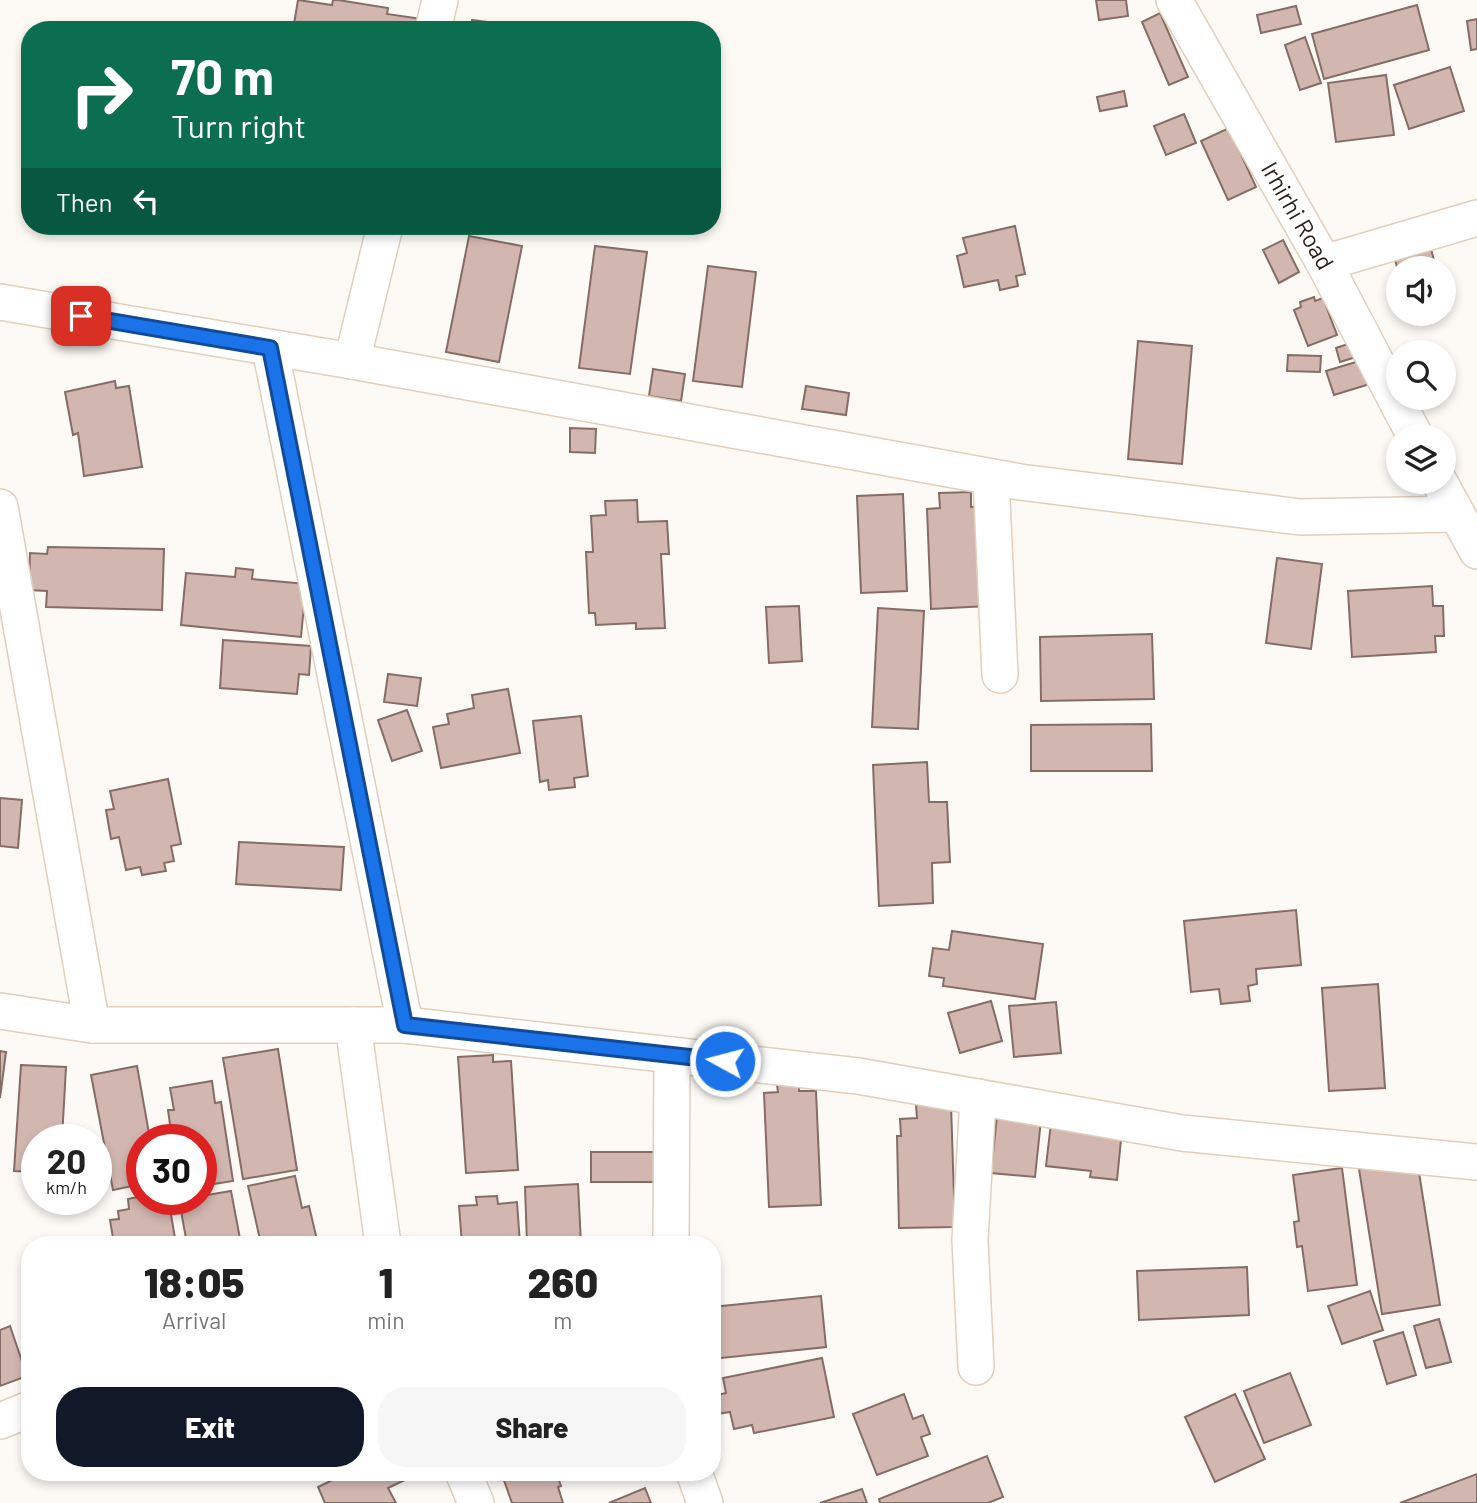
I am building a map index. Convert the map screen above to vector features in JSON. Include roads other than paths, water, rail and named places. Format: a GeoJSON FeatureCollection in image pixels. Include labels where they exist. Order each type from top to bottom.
{"type":"FeatureCollection","features":[{"type":"Feature","properties":{"kind":"street"},"geometry":{"type":"LineString","coordinates":[[435,21],[440,0]]}},
{"type":"Feature","properties":{"kind":"street","name":"Irhirhi Road"},"geometry":{"type":"LineString","coordinates":[[1174,0],[1324,263],[1409,424]]}},
{"type":"Feature","properties":{"kind":"street"},"geometry":{"type":"LineString","coordinates":[[1324,263],[1477,218]]}},
{"type":"Feature","properties":{"kind":"street"},"geometry":{"type":"LineString","coordinates":[[352,361],[383,235]]}},
{"type":"Feature","properties":{"kind":"street"},"geometry":{"type":"LineString","coordinates":[[0,302],[352,361],[991,477],[1300,517],[1457,514]]}},
{"type":"Feature","properties":{"kind":"street"},"geometry":{"type":"LineString","coordinates":[[270,348],[405,1025]]}},
{"type":"Feature","properties":{"kind":"street"},"geometry":{"type":"LineString","coordinates":[[991,477],[1000,675]]}},
{"type":"Feature","properties":{"kind":"street"},"geometry":{"type":"LineString","coordinates":[[1446,494],[1477,551]]}},
{"type":"Feature","properties":{"kind":"street"},"geometry":{"type":"LineString","coordinates":[[0,507],[92,1024]]}},
{"type":"Feature","properties":{"kind":"street"},"geometry":{"type":"LineString","coordinates":[[0,1011],[92,1024],[405,1025],[858,1076],[1182,1133],[1477,1162]]}},
{"type":"Feature","properties":{"kind":"street"},"geometry":{"type":"LineString","coordinates":[[353,1025],[382,1236]]}},
{"type":"Feature","properties":{"kind":"street"},"geometry":{"type":"LineString","coordinates":[[671,1055],[671,1236]]}},
{"type":"Feature","properties":{"kind":"street"},"geometry":{"type":"LineString","coordinates":[[976,1367],[971,1240],[978,1097]]}},
{"type":"Feature","properties":{"kind":"street"},"geometry":{"type":"LineString","coordinates":[[0,1421],[21,1413]]}},
{"type":"Feature","properties":{"kind":"street"},"geometry":{"type":"LineString","coordinates":[[467,1481],[476,1503]]}},
{"type":"Feature","properties":{"kind":"street"},"geometry":{"type":"LineString","coordinates":[[697,1481],[705,1503]]}}]}
